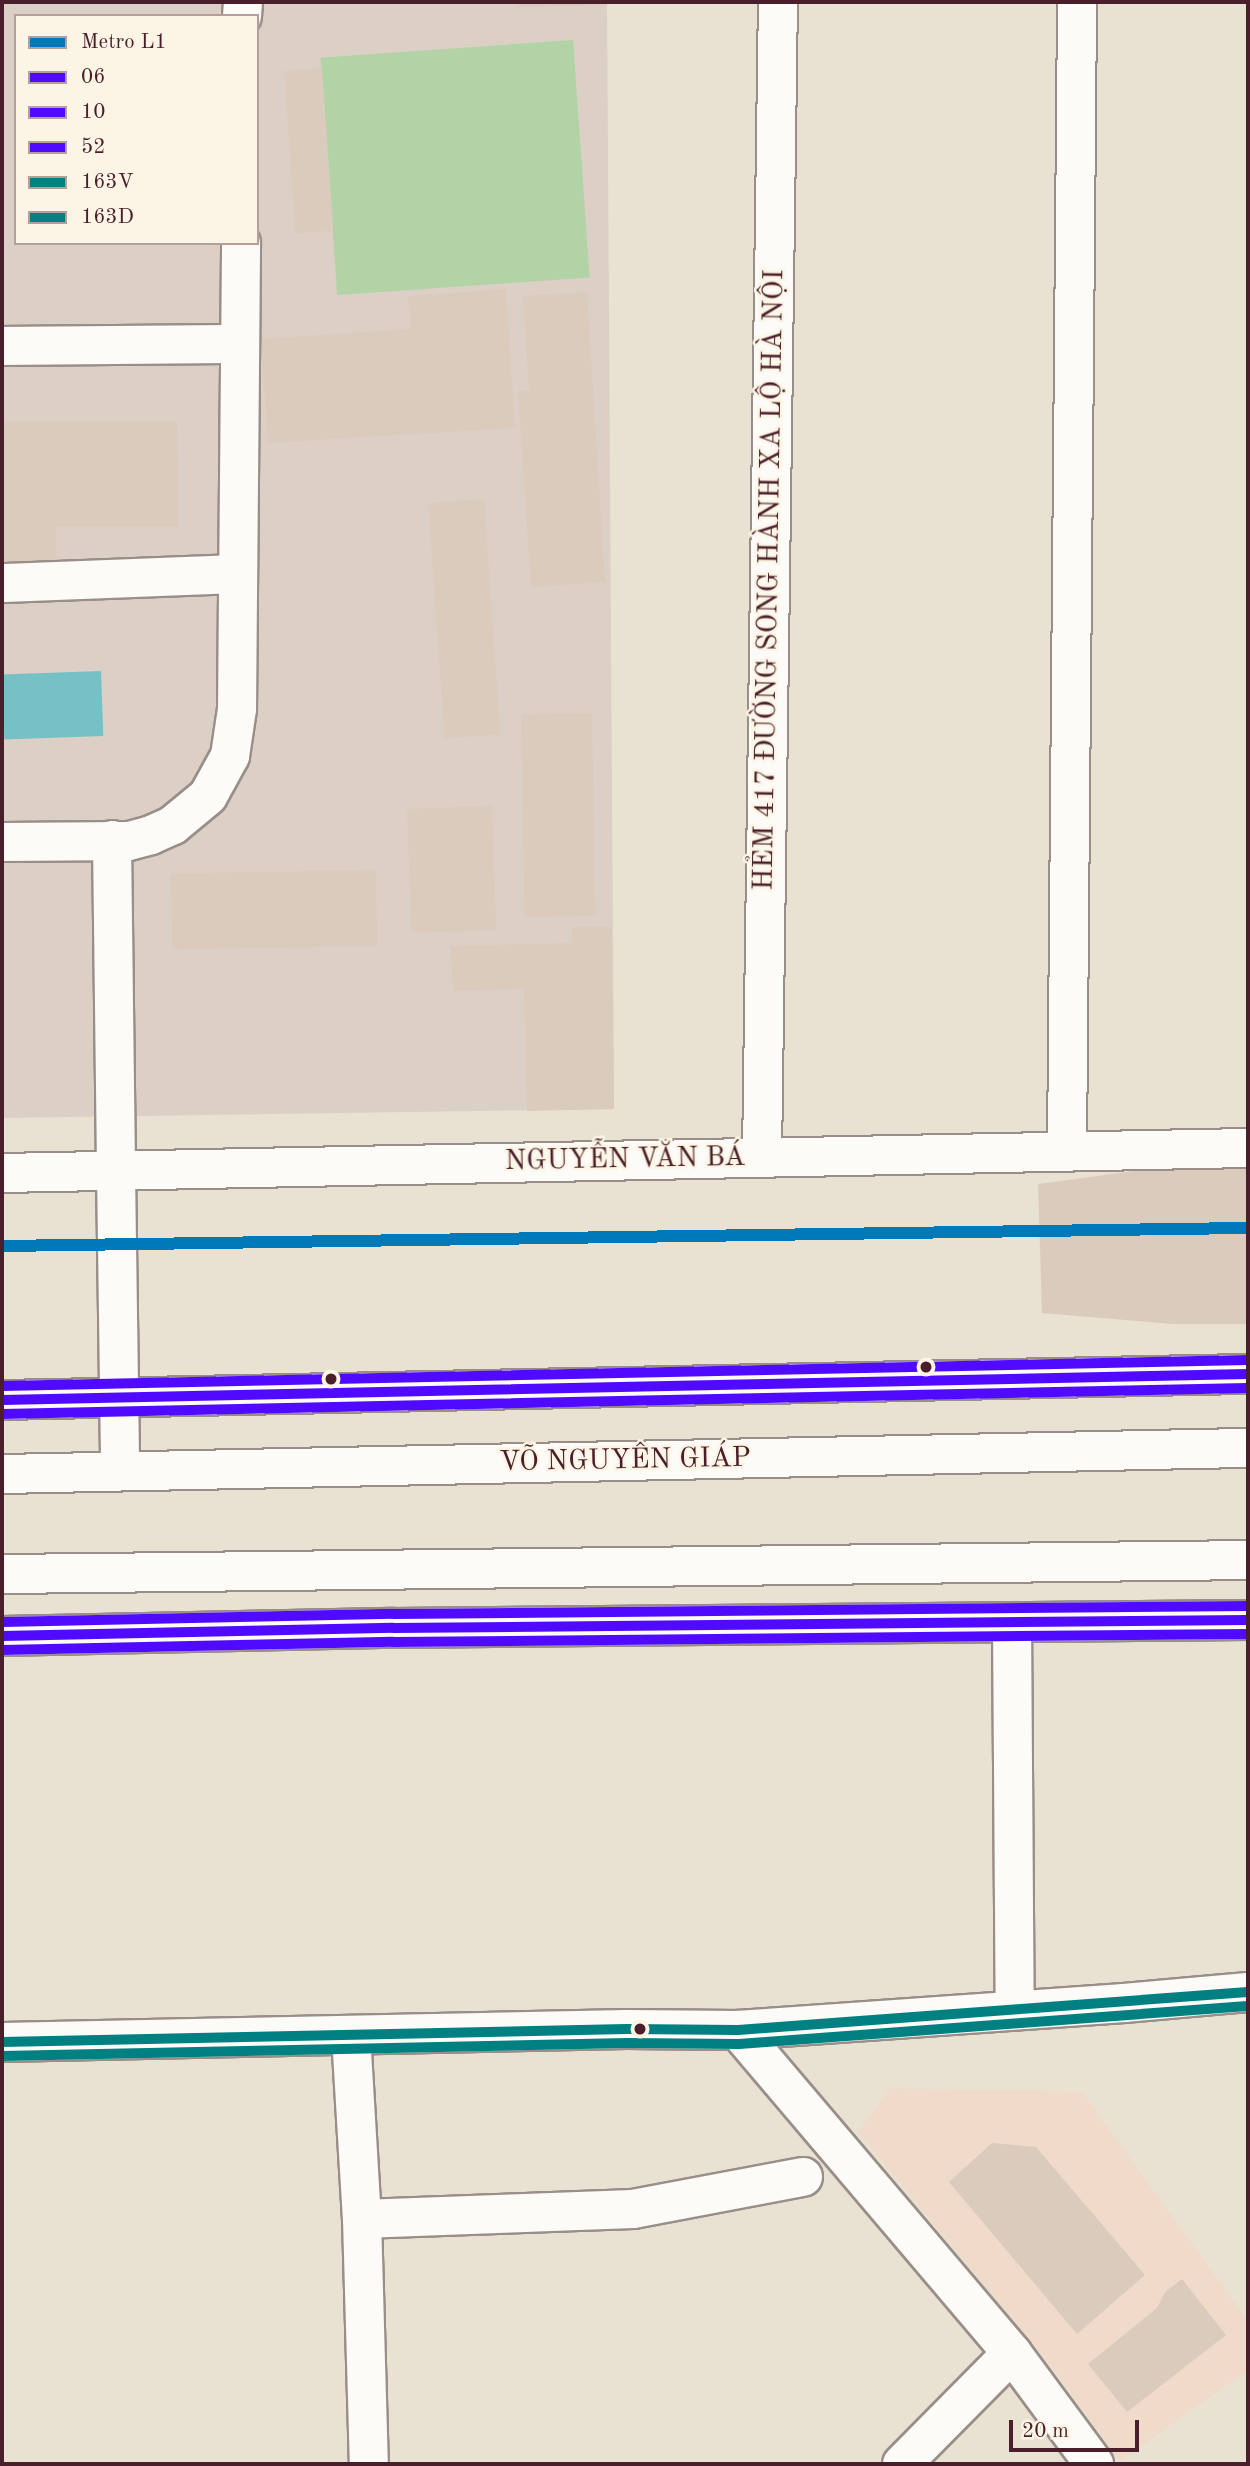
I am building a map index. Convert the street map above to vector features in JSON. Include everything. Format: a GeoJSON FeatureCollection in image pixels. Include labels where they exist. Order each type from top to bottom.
{"type":"FeatureCollection","features":[{"type":"Feature","properties":{"kind":"main road","name":"HẺM 417 ĐƯỜNG SONG HÀNH XA LỘ HÀ NỘI"},"geometry":{"type":"LineString","coordinates":[[762,1157],[778,2]]}},
{"type":"Feature","properties":{"kind":"main road"},"geometry":{"type":"LineString","coordinates":[[1067,1151],[1077,2]]}},
{"type":"Feature","properties":{"kind":"main road"},"geometry":{"type":"LineString","coordinates":[[2,842],[129,841],[152,835],[173,825],[208,796],[221,777],[236,733],[241,245]]}},
{"type":"Feature","properties":{"kind":"main road"},"geometry":{"type":"LineString","coordinates":[[2,346],[240,344]]}},
{"type":"Feature","properties":{"kind":"main road"},"geometry":{"type":"LineString","coordinates":[[2,583],[238,574]]}},
{"type":"Feature","properties":{"kind":"main road"},"geometry":{"type":"LineString","coordinates":[[112,840],[120,1471]]}},
{"type":"Feature","properties":{"kind":"main road","name":"NGUYỄN VĂN BÁ"},"geometry":{"type":"LineString","coordinates":[[2,1173],[1248,1148]]}},
{"type":"Feature","properties":{"kind":"main road"},"geometry":{"type":"LineString","coordinates":[[2,1400],[1248,1374]]}},
{"type":"Feature","properties":{"kind":"main road","name":"VÕ NGUYÊN GIÁP"},"geometry":{"type":"LineString","coordinates":[[2,1474],[1248,1448]]}},
{"type":"Feature","properties":{"kind":"main road"},"geometry":{"type":"LineString","coordinates":[[2,1574],[1248,1560]]}},
{"type":"Feature","properties":{"kind":"main road"},"geometry":{"type":"LineString","coordinates":[[2,1636],[1248,1620]]}},
{"type":"Feature","properties":{"kind":"main road"},"geometry":{"type":"LineString","coordinates":[[1012,1622],[1015,2010]]}},
{"type":"Feature","properties":{"kind":"main road"},"geometry":{"type":"LineString","coordinates":[[2,2042],[738,2030],[1248,1992]]}},
{"type":"Feature","properties":{"kind":"main road"},"geometry":{"type":"LineString","coordinates":[[738,2030],[1012,2353],[1094,2464]]}},
{"type":"Feature","properties":{"kind":"main road"},"geometry":{"type":"LineString","coordinates":[[351,2035],[362,2219],[369,2464]]}},
{"type":"Feature","properties":{"kind":"main road"},"geometry":{"type":"LineString","coordinates":[[362,2219],[633,2209],[803,2177]]}},
{"type":"Feature","properties":{"kind":"main road"},"geometry":{"type":"LineString","coordinates":[[902,2464],[1012,2353]]}},
{"type":"Feature","properties":{"kind":"shaded area"},"geometry":{"type":"Polygon","coordinates":[[[2,2],[607,2],[614,1109],[2,1118],[2,2]]]}},
{"type":"Feature","properties":{"kind":"shaded area"},"geometry":{"type":"Polygon","coordinates":[[[891,2088],[1082,2092],[1248,2321],[1248,2370],[1120,2461],[1046,2360],[858,2132],[891,2088]]]}},
{"type":"Feature","properties":{"kind":"green space"},"geometry":{"type":"Polygon","coordinates":[[[573,40],[590,277],[337,295],[321,58],[573,40]]]}},
{"type":"Feature","properties":{"kind":"water"},"geometry":{"type":"Polygon","coordinates":[[[101,671],[103,736],[4,739],[2,674],[101,671]]]}},
{"type":"Feature","properties":{"kind":"building"},"geometry":{"type":"Polygon","coordinates":[[[517,2],[607,2],[607,5],[517,7],[517,2]]]}},
{"type":"Feature","properties":{"kind":"building"},"geometry":{"type":"Polygon","coordinates":[[[322,68],[333,231],[295,233],[284,71],[322,68]]]}},
{"type":"Feature","properties":{"kind":"building"},"geometry":{"type":"Polygon","coordinates":[[[506,289],[515,428],[268,443],[261,339],[411,329],[408,296],[506,289]]]}},
{"type":"Feature","properties":{"kind":"building"},"geometry":{"type":"Polygon","coordinates":[[[587,292],[605,582],[531,587],[518,391],[529,391],[523,296],[587,292]]]}},
{"type":"Feature","properties":{"kind":"building"},"geometry":{"type":"Polygon","coordinates":[[[2,421],[177,421],[179,527],[56,527],[57,565],[2,566],[2,421]]]}},
{"type":"Feature","properties":{"kind":"building"},"geometry":{"type":"Polygon","coordinates":[[[484,499],[500,734],[445,738],[428,503],[484,499]]]}},
{"type":"Feature","properties":{"kind":"building"},"geometry":{"type":"Polygon","coordinates":[[[592,713],[596,916],[525,917],[521,714],[592,713]]]}},
{"type":"Feature","properties":{"kind":"building"},"geometry":{"type":"Polygon","coordinates":[[[492,806],[496,930],[411,933],[407,809],[492,806]]]}},
{"type":"Feature","properties":{"kind":"building"},"geometry":{"type":"Polygon","coordinates":[[[376,870],[377,946],[172,950],[171,874],[376,870]]]}},
{"type":"Feature","properties":{"kind":"building"},"geometry":{"type":"Polygon","coordinates":[[[572,927],[612,927],[614,1109],[527,1111],[524,989],[453,991],[451,946],[572,943],[572,927]]]}},
{"type":"Feature","properties":{"kind":"building"},"geometry":{"type":"Polygon","coordinates":[[[1248,1164],[1248,1324],[1173,1324],[1042,1313],[1038,1184],[1178,1165],[1248,1164]]]}},
{"type":"Feature","properties":{"kind":"building"},"geometry":{"type":"Polygon","coordinates":[[[992,2143],[1036,2147],[1145,2275],[1077,2334],[949,2182],[992,2143]]]}},
{"type":"Feature","properties":{"kind":"building"},"geometry":{"type":"Polygon","coordinates":[[[1182,2279],[1226,2335],[1127,2412],[1088,2364],[1157,2308],[1165,2292],[1182,2279]]]}},
{"type":"Feature","properties":{"kind":"metro line","name":"L1"},"geometry":{"type":"LineString","coordinates":[[2,1246],[1248,1228]]}},
{"type":"Feature","properties":{"kind":"transit line","name":"52"},"geometry":{"type":"LineString","coordinates":[[2,1386],[1248,1360]]}},
{"type":"Feature","properties":{"kind":"transit line","name":"06"},"geometry":{"type":"LineString","coordinates":[[2,1400],[1248,1374]]}},
{"type":"Feature","properties":{"kind":"transit line","name":"10"},"geometry":{"type":"LineString","coordinates":[[2,1414],[1248,1388]]}},
{"type":"Feature","properties":{"kind":"transit line","name":"52"},"geometry":{"type":"LineString","coordinates":[[2,1622],[393,1614],[1248,1606]]}},
{"type":"Feature","properties":{"kind":"transit line","name":"06"},"geometry":{"type":"LineString","coordinates":[[2,1636],[393,1628],[1248,1620]]}},
{"type":"Feature","properties":{"kind":"transit line","name":"10"},"geometry":{"type":"LineString","coordinates":[[2,1650],[393,1642],[1248,1634]]}},
{"type":"Feature","properties":{"kind":"transit line","name":"163V"},"geometry":{"type":"LineString","coordinates":[[2,2042],[627,2029],[738,2030],[1248,1992]]}},
{"type":"Feature","properties":{"kind":"transit line","name":"163D"},"geometry":{"type":"LineString","coordinates":[[2,2056],[627,2043],[739,2044],[1248,2006]]}}]}
